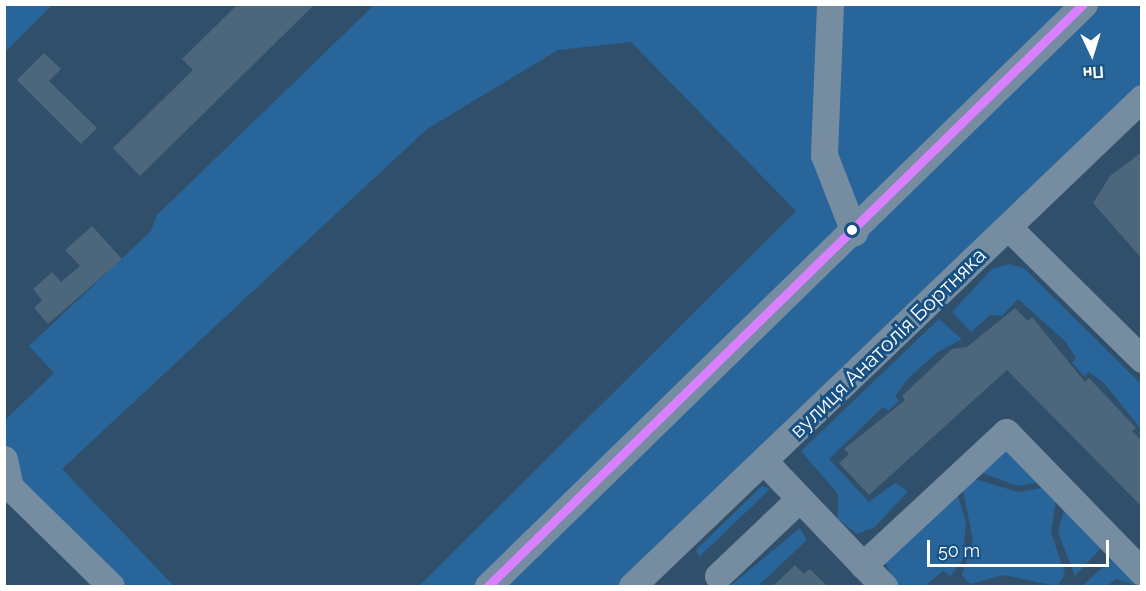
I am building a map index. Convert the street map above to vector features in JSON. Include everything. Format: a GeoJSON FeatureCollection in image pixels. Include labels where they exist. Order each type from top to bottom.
{"type":"FeatureCollection","features":[{"type":"Feature","properties":{"kind":"street"},"geometry":{"type":"LineString","coordinates":[[830,4],[824,155],[854,232]]}},
{"type":"Feature","properties":{"kind":"street"},"geometry":{"type":"LineString","coordinates":[[488,586],[854,232],[1084,4]]}},
{"type":"Feature","properties":{"kind":"street","name":"вулиця Анатолія Бортняка"},"geometry":{"type":"LineString","coordinates":[[646,582],[764,461],[1142,98]]}},
{"type":"Feature","properties":{"kind":"street"},"geometry":{"type":"LineString","coordinates":[[1008,227],[1142,359]]}},
{"type":"Feature","properties":{"kind":"street"},"geometry":{"type":"LineString","coordinates":[[863,565],[1006,432],[1142,572]]}},
{"type":"Feature","properties":{"kind":"street"},"geometry":{"type":"LineString","coordinates":[[4,459],[10,487],[111,586]]}},
{"type":"Feature","properties":{"kind":"street"},"geometry":{"type":"LineString","coordinates":[[764,461],[884,586]]}},
{"type":"Feature","properties":{"kind":"street"},"geometry":{"type":"LineString","coordinates":[[718,576],[799,499]]}},
{"type":"Feature","properties":{"kind":"shaded area"},"geometry":{"type":"Polygon","coordinates":[[[5,4],[52,5],[5,52],[5,4]]]}},
{"type":"Feature","properties":{"kind":"shaded area"},"geometry":{"type":"Polygon","coordinates":[[[374,5],[1141,5],[1141,98],[632,586],[419,586],[796,211],[631,42],[558,50],[427,129],[62,469],[174,586],[91,586],[5,500],[4,421],[54,373],[29,346],[151,231],[157,215],[374,5]]]}},
{"type":"Feature","properties":{"kind":"shaded area"},"geometry":{"type":"Polygon","coordinates":[[[1009,264],[1024,268],[1141,384],[1141,429],[1104,383],[1089,372],[1084,376],[1072,363],[1076,358],[1065,341],[1018,299],[1002,316],[990,315],[971,332],[952,312],[992,269],[1009,264]]]}},
{"type":"Feature","properties":{"kind":"shaded area"},"geometry":{"type":"Polygon","coordinates":[[[939,319],[962,339],[935,354],[907,380],[895,396],[899,401],[888,411],[883,407],[829,459],[869,502],[895,483],[908,491],[875,527],[857,534],[838,519],[838,494],[801,451],[939,319]]]}},
{"type":"Feature","properties":{"kind":"shaded area"},"geometry":{"type":"Polygon","coordinates":[[[1004,449],[1046,481],[1018,486],[974,470],[1004,449]]]}},
{"type":"Feature","properties":{"kind":"shaded area"},"geometry":{"type":"Polygon","coordinates":[[[975,479],[1018,492],[1042,488],[1056,501],[1051,532],[1065,574],[1057,586],[1003,575],[970,584],[962,575],[973,541],[963,490],[975,479]]]}},
{"type":"Feature","properties":{"kind":"shaded area"},"geometry":{"type":"Polygon","coordinates":[[[762,486],[770,489],[699,557],[696,550],[762,486]]]}},
{"type":"Feature","properties":{"kind":"shaded area"},"geometry":{"type":"Polygon","coordinates":[[[955,487],[966,521],[963,560],[950,576],[943,571],[925,586],[896,586],[885,561],[955,487]]]}},
{"type":"Feature","properties":{"kind":"shaded area"},"geometry":{"type":"Polygon","coordinates":[[[1066,502],[1105,544],[1075,576],[1058,532],[1066,502]]]}},
{"type":"Feature","properties":{"kind":"shaded area"},"geometry":{"type":"Polygon","coordinates":[[[800,528],[807,540],[758,586],[730,586],[800,528]]]}},
{"type":"Feature","properties":{"kind":"shaded area"},"geometry":{"type":"Polygon","coordinates":[[[1112,559],[1138,586],[1116,579],[1107,586],[1082,586],[1112,559]]]}},
{"type":"Feature","properties":{"kind":"building"},"geometry":{"type":"Polygon","coordinates":[[[238,4],[315,4],[140,176],[113,148],[193,70],[182,59],[238,4]]]}},
{"type":"Feature","properties":{"kind":"building"},"geometry":{"type":"Polygon","coordinates":[[[44,53],[61,69],[49,81],[97,128],[81,144],[17,80],[44,53]]]}},
{"type":"Feature","properties":{"kind":"building"},"geometry":{"type":"Polygon","coordinates":[[[1142,152],[1142,259],[1093,203],[1110,176],[1142,152]]]}},
{"type":"Feature","properties":{"kind":"building"},"geometry":{"type":"Polygon","coordinates":[[[92,226],[122,259],[48,324],[34,308],[42,300],[33,289],[52,272],[61,282],[80,266],[65,250],[92,226]]]}},
{"type":"Feature","properties":{"kind":"building"},"geometry":{"type":"Polygon","coordinates":[[[1015,308],[1028,321],[1032,317],[1085,382],[1089,378],[1136,428],[1132,431],[1142,441],[1142,507],[1007,370],[869,495],[839,463],[849,454],[844,449],[905,400],[902,396],[952,349],[967,347],[1015,308]]]}},
{"type":"Feature","properties":{"kind":"building"},"geometry":{"type":"Polygon","coordinates":[[[795,565],[804,574],[810,569],[827,586],[773,586],[795,565]]]}},
{"type":"Feature","properties":{"kind":"transit line"},"geometry":{"type":"LineString","coordinates":[[488,586],[1083,4]]}}]}
